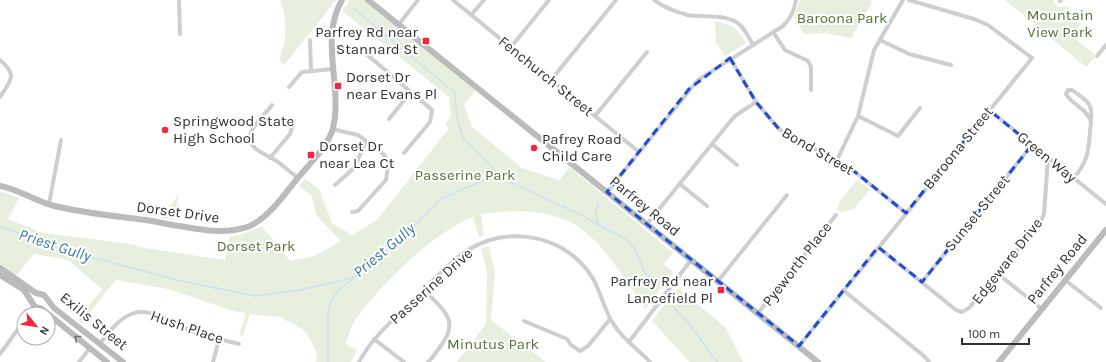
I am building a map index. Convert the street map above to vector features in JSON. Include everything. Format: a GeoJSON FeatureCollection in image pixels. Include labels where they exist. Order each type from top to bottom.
{"type":"FeatureCollection","features":[{"type":"Feature","properties":{"kind":"street"},"geometry":{"type":"LineString","coordinates":[[179,0],[180,34]]}},
{"type":"Feature","properties":{"kind":"street","name":"Dorset Drive"},"geometry":{"type":"LineString","coordinates":[[0,186],[16,190],[49,204],[194,228],[228,231],[250,226],[262,218],[277,204],[321,149],[332,129],[334,114],[331,25],[342,0]]}},
{"type":"Feature","properties":{"kind":"street","name":"Dorset Drive"},"geometry":{"type":"LineString","coordinates":[[338,8],[346,0]]}},
{"type":"Feature","properties":{"kind":"street","name":"Parfrey Road"},"geometry":{"type":"LineString","coordinates":[[368,0],[818,362]]}},
{"type":"Feature","properties":{"kind":"street","name":"Parfrey Road"},"geometry":{"type":"LineString","coordinates":[[374,0],[381,9]]}},
{"type":"Feature","properties":{"kind":"street"},"geometry":{"type":"LineString","coordinates":[[399,24],[418,0]]}},
{"type":"Feature","properties":{"kind":"street","name":"Fenchurch Street"},"geometry":{"type":"LineString","coordinates":[[453,0],[639,152]]}},
{"type":"Feature","properties":{"kind":"street"},"geometry":{"type":"LineString","coordinates":[[471,15],[484,0]]}},
{"type":"Feature","properties":{"kind":"street"},"geometry":{"type":"LineString","coordinates":[[511,48],[549,0]]}},
{"type":"Feature","properties":{"kind":"street"},"geometry":{"type":"LineString","coordinates":[[551,80],[616,0]]}},
{"type":"Feature","properties":{"kind":"street"},"geometry":{"type":"LineString","coordinates":[[654,0],[670,9],[687,14],[725,18],[735,22],[741,26],[753,44]]}},
{"type":"Feature","properties":{"kind":"street"},"geometry":{"type":"LineString","coordinates":[[607,192],[698,80],[730,58],[773,32],[789,20],[796,0]]}},
{"type":"Feature","properties":{"kind":"street"},"geometry":{"type":"LineString","coordinates":[[837,160],[858,116],[871,61],[880,40],[904,0]]}},
{"type":"Feature","properties":{"kind":"street","name":"Baroona Street"},"geometry":{"type":"LineString","coordinates":[[799,346],[842,290],[1032,58],[988,26],[974,19],[910,0]]}},
{"type":"Feature","properties":{"kind":"street"},"geometry":{"type":"LineString","coordinates":[[773,32],[785,50],[808,61],[811,67],[811,90]]}},
{"type":"Feature","properties":{"kind":"street"},"geometry":{"type":"LineString","coordinates":[[310,40],[311,70]]}},
{"type":"Feature","properties":{"kind":"street"},"geometry":{"type":"LineString","coordinates":[[880,40],[909,54],[951,65]]}},
{"type":"Feature","properties":{"kind":"street"},"geometry":{"type":"LineString","coordinates":[[1097,56],[1106,45]]}},
{"type":"Feature","properties":{"kind":"street"},"geometry":{"type":"LineString","coordinates":[[332,51],[364,52],[410,93],[432,110],[432,118],[404,153]]}},
{"type":"Feature","properties":{"kind":"street"},"geometry":{"type":"LineString","coordinates":[[595,116],[647,52]]}},
{"type":"Feature","properties":{"kind":"street","name":"Bond Street"},"geometry":{"type":"LineString","coordinates":[[730,58],[756,102],[772,121],[790,136],[837,160],[854,171],[906,213]]}},
{"type":"Feature","properties":{"kind":"street"},"geometry":{"type":"LineString","coordinates":[[0,60],[8,67],[12,74],[10,83],[0,97]]}},
{"type":"Feature","properties":{"kind":"street"},"geometry":{"type":"LineString","coordinates":[[289,87],[302,72],[333,69]]}},
{"type":"Feature","properties":{"kind":"street"},"geometry":{"type":"LineString","coordinates":[[1074,178],[1085,165],[1087,157],[1091,122],[1092,112],[1089,102],[1072,90],[1068,90],[1066,94],[1068,98],[1086,111],[1091,122]]}},
{"type":"Feature","properties":{"kind":"street"},"geometry":{"type":"LineString","coordinates":[[389,118],[410,93]]}},
{"type":"Feature","properties":{"kind":"street"},"geometry":{"type":"LineString","coordinates":[[647,224],[735,116],[756,102]]}},
{"type":"Feature","properties":{"kind":"street"},"geometry":{"type":"LineString","coordinates":[[272,105],[250,135],[250,139],[254,147],[277,161],[298,178]]}},
{"type":"Feature","properties":{"kind":"street"},"geometry":{"type":"LineString","coordinates":[[858,116],[898,136],[920,108]]}},
{"type":"Feature","properties":{"kind":"street","name":"Green Way"},"geometry":{"type":"LineString","coordinates":[[989,110],[1106,204]]}},
{"type":"Feature","properties":{"kind":"street"},"geometry":{"type":"LineString","coordinates":[[270,158],[290,134],[294,120]]}},
{"type":"Feature","properties":{"kind":"street"},"geometry":{"type":"LineString","coordinates":[[332,129],[354,134],[385,156],[388,165],[388,176],[358,211],[352,212]]}},
{"type":"Feature","properties":{"kind":"street"},"geometry":{"type":"LineString","coordinates":[[49,204],[61,140]]}},
{"type":"Feature","properties":{"kind":"street"},"geometry":{"type":"LineString","coordinates":[[335,185],[354,168],[366,142]]}},
{"type":"Feature","properties":{"kind":"street"},"geometry":{"type":"LineString","coordinates":[[712,144],[737,165]]}},
{"type":"Feature","properties":{"kind":"street","name":"Sunset Street"},"geometry":{"type":"LineString","coordinates":[[922,282],[1032,145]]}},
{"type":"Feature","properties":{"kind":"street","name":"Edgeware Drive"},"geometry":{"type":"LineString","coordinates":[[922,282],[956,310],[962,312],[969,308],[1040,223],[1044,214],[1048,158]]}},
{"type":"Feature","properties":{"kind":"street"},"geometry":{"type":"LineString","coordinates":[[680,184],[707,206]]}},
{"type":"Feature","properties":{"kind":"street"},"geometry":{"type":"LineString","coordinates":[[718,281],[787,195]]}},
{"type":"Feature","properties":{"kind":"street","name":"Pyeworth Place"},"geometry":{"type":"LineString","coordinates":[[758,313],[836,215]]}},
{"type":"Feature","properties":{"kind":"street","name":"Parfrey Road"},"geometry":{"type":"LineString","coordinates":[[999,362],[1106,230]]}},
{"type":"Feature","properties":{"kind":"street","name":"Passerine Drive"},"geometry":{"type":"LineString","coordinates":[[359,362],[374,339],[456,260],[483,242],[509,236],[537,238],[551,242],[567,251],[580,261],[599,289],[610,319],[616,328],[650,362]]}},
{"type":"Feature","properties":{"kind":"street"},"geometry":{"type":"LineString","coordinates":[[878,247],[922,282]]}},
{"type":"Feature","properties":{"kind":"street"},"geometry":{"type":"LineString","coordinates":[[629,342],[691,260]]}},
{"type":"Feature","properties":{"kind":"street","name":"Exilis Street"},"geometry":{"type":"LineString","coordinates":[[0,268],[30,289],[44,295],[54,308],[123,362]]}},
{"type":"Feature","properties":{"kind":"street"},"geometry":{"type":"LineString","coordinates":[[998,274],[1042,309]]}},
{"type":"Feature","properties":{"kind":"street","name":"Exilis Street"},"geometry":{"type":"LineString","coordinates":[[0,276],[24,290],[37,306]]}},
{"type":"Feature","properties":{"kind":"street"},"geometry":{"type":"LineString","coordinates":[[1065,280],[1101,308]]}},
{"type":"Feature","properties":{"kind":"street"},"geometry":{"type":"LineString","coordinates":[[424,290],[446,313],[450,320],[450,327],[446,339],[428,362]]}},
{"type":"Feature","properties":{"kind":"street"},"geometry":{"type":"LineString","coordinates":[[842,290],[924,356],[929,362]]}},
{"type":"Feature","properties":{"kind":"street","name":"Exilis Street"},"geometry":{"type":"LineString","coordinates":[[37,306],[35,296],[40,294]]}},
{"type":"Feature","properties":{"kind":"street","name":"Exilis Street"},"geometry":{"type":"LineString","coordinates":[[46,306],[48,300]]}},
{"type":"Feature","properties":{"kind":"street","name":"Hush Place"},"geometry":{"type":"LineString","coordinates":[[100,343],[122,319],[132,314],[144,312],[189,330],[239,344]]}},
{"type":"Feature","properties":{"kind":"street"},"geometry":{"type":"LineString","coordinates":[[524,321],[567,339],[576,350],[584,350],[610,319]]}},
{"type":"Feature","properties":{"kind":"street","name":"Exilis Street"},"geometry":{"type":"LineString","coordinates":[[56,321],[107,362]]}},
{"type":"Feature","properties":{"kind":"street"},"geometry":{"type":"LineString","coordinates":[[0,354],[16,333]]}},
{"type":"Feature","properties":{"kind":"street"},"geometry":{"type":"LineString","coordinates":[[213,362],[219,339]]}},
{"type":"Feature","properties":{"kind":"street"},"geometry":{"type":"LineString","coordinates":[[374,339],[404,362]]}},
{"type":"Feature","properties":{"kind":"street"},"geometry":{"type":"LineString","coordinates":[[79,362],[90,348]]}},
{"type":"Feature","properties":{"kind":"street"},"geometry":{"type":"LineString","coordinates":[[643,362],[646,358]]}},
{"type":"Feature","properties":{"kind":"highlighted area"},"geometry":{"type":"Polygon","coordinates":[[[730,58],[756,102],[779,129],[850,168],[906,213],[989,110],[1032,145],[922,282],[878,247],[799,346],[607,192],[689,89],[730,58]]]}},
{"type":"Feature","properties":{"kind":"green space"},"geometry":{"type":"Polygon","coordinates":[[[280,0],[336,0],[284,65],[280,60],[285,41],[285,23],[280,0]]]}},
{"type":"Feature","properties":{"kind":"green space","name":"Passerine Park"},"geometry":{"type":"Polygon","coordinates":[[[350,0],[365,0],[476,90],[464,104],[472,127],[522,168],[559,180],[570,167],[673,253],[664,264],[673,272],[645,309],[612,261],[597,243],[581,229],[563,219],[541,213],[514,211],[481,214],[484,235],[479,237],[473,217],[458,224],[442,234],[409,260],[379,290],[356,319],[345,344],[357,350],[351,362],[316,362],[317,353],[306,332],[290,321],[288,322],[281,317],[250,314],[243,336],[239,335],[246,313],[233,311],[168,289],[116,280],[81,323],[78,320],[102,289],[68,260],[34,254],[16,276],[0,266],[0,191],[19,198],[8,219],[43,233],[137,245],[138,247],[225,260],[229,237],[241,235],[262,226],[290,261],[315,256],[341,241],[316,215],[312,196],[299,186],[305,179],[319,189],[332,223],[352,235],[377,220],[449,128],[445,124],[451,115],[449,97],[342,11],[350,0]]]}},
{"type":"Feature","properties":{"kind":"green space","name":"Baroona Park"},"geometry":{"type":"Polygon","coordinates":[[[800,0],[870,0],[872,2],[851,38],[825,33],[804,34],[794,18],[800,0]]]}},
{"type":"Feature","properties":{"kind":"green space","name":"Mountain View Park"},"geometry":{"type":"Polygon","coordinates":[[[1005,0],[1053,0],[1058,7],[1066,6],[1083,20],[1072,36],[1093,53],[1095,57],[1086,67],[1005,0]]]}},
{"type":"Feature","properties":{"kind":"green space"},"geometry":{"type":"Polygon","coordinates":[[[715,22],[730,25],[737,30],[746,43],[725,56],[716,42],[715,22]]]}},
{"type":"Feature","properties":{"kind":"green space"},"geometry":{"type":"Polygon","coordinates":[[[857,180],[870,189],[854,209],[841,212],[837,209],[840,201],[857,180]]]}},
{"type":"Feature","properties":{"kind":"green space"},"geometry":{"type":"Polygon","coordinates":[[[179,195],[174,220],[160,218],[179,195]]]}},
{"type":"Feature","properties":{"kind":"green space","name":"Minutus Park"},"geometry":{"type":"Polygon","coordinates":[[[489,246],[495,273],[491,320],[546,362],[457,362],[486,324],[487,272],[481,248],[489,246]]]}},
{"type":"Feature","properties":{"kind":"green space"},"geometry":{"type":"Polygon","coordinates":[[[678,288],[725,327],[743,362],[690,362],[652,321],[678,288]]]}},
{"type":"Feature","properties":{"kind":"waterway"},"geometry":{"type":"LineString","coordinates":[[353,8],[454,92],[458,123],[463,138],[502,178]]}},
{"type":"Feature","properties":{"kind":"waterway","name":"Priest Gully"},"geometry":{"type":"LineString","coordinates":[[328,362],[328,312],[331,302],[338,291],[405,235],[441,199],[491,177],[503,179],[577,213],[625,239],[635,248],[645,273],[657,281]]}},
{"type":"Feature","properties":{"kind":"waterway"},"geometry":{"type":"LineString","coordinates":[[598,204],[596,215],[600,225]]}},
{"type":"Feature","properties":{"kind":"waterway","name":"Priest Gully"},"geometry":{"type":"LineString","coordinates":[[0,226],[61,249],[181,281],[256,296],[300,290],[352,278]]}},
{"type":"Feature","properties":{"kind":"waterway","name":"Priest Gully"},"geometry":{"type":"LineString","coordinates":[[667,301],[687,321],[717,362]]}},
{"type":"Feature","properties":{"kind":"place","name":"Parfrey Rd near Stannard St"},"geometry":{"type":"Point","coordinates":[426,41]}},
{"type":"Feature","properties":{"kind":"place","name":"Dorset Dr near Evans Pl"},"geometry":{"type":"Point","coordinates":[338,86]}},
{"type":"Feature","properties":{"kind":"place","name":"Springwood State High School"},"geometry":{"type":"Point","coordinates":[165,130]}},
{"type":"Feature","properties":{"kind":"place","name":"Pafrey Road Child Care"},"geometry":{"type":"Point","coordinates":[534,148]}},
{"type":"Feature","properties":{"kind":"place","name":"Dorset Dr near Lea Ct"},"geometry":{"type":"Point","coordinates":[311,155]}},
{"type":"Feature","properties":{"kind":"place","name":"Parfrey Rd near Lancefield Pl"},"geometry":{"type":"Point","coordinates":[721,290]}},
{"type":"Feature","properties":{"kind":"park label","name":"Dorset Park"},"geometry":{"type":"Point","coordinates":[256,246]}}]}
